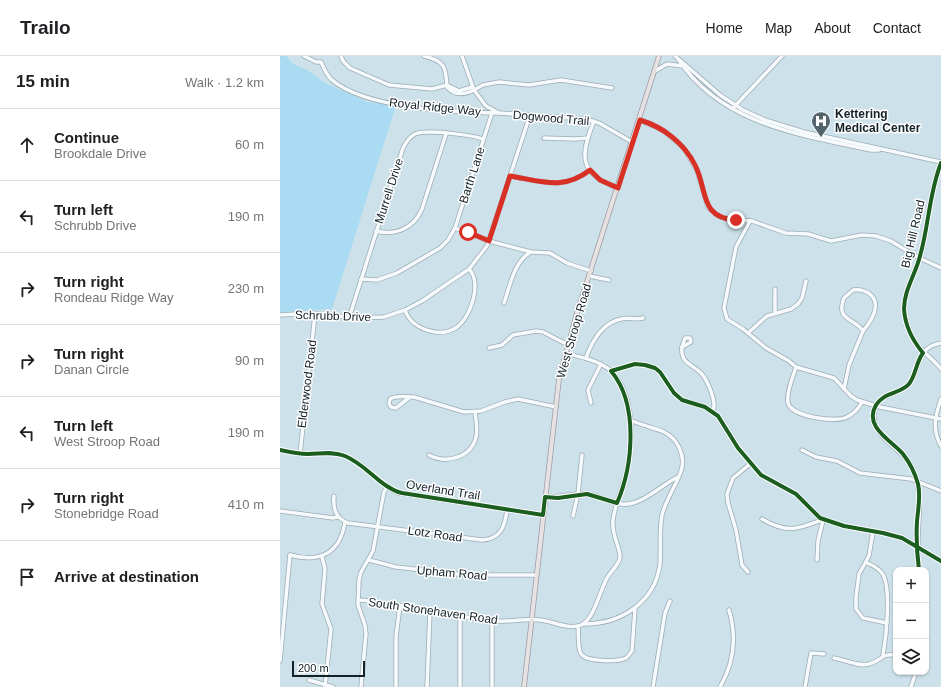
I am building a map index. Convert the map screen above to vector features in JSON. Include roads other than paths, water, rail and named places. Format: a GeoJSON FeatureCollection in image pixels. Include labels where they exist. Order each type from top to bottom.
{"type":"FeatureCollection","features":[{"type":"Feature","properties":{"kind":"main road","name":"West Stroop Road"},"geometry":{"type":"LineString","coordinates":[[524,687],[556,407],[565,353],[659,56]]}},
{"type":"Feature","properties":{"kind":"street","name":"Royal Ridge Way"},"geometry":{"type":"LineString","coordinates":[[304,56],[316,62],[321,62],[327,74],[334,82],[379,101],[405,106],[492,113]]}},
{"type":"Feature","properties":{"kind":"street","name":"Royal Ridge Way"},"geometry":{"type":"LineString","coordinates":[[341,56],[343,61],[350,68],[389,85],[432,89],[447,85]]}},
{"type":"Feature","properties":{"kind":"street","name":"Royal Ridge Way"},"geometry":{"type":"LineString","coordinates":[[424,56],[435,59],[443,65],[447,85],[452,90],[461,92],[499,82],[529,85],[561,80],[612,88]]}},
{"type":"Feature","properties":{"kind":"street","name":"Dogwood Trail"},"geometry":{"type":"LineString","coordinates":[[462,56],[472,89],[486,106],[499,114],[586,118],[632,142]]}},
{"type":"Feature","properties":{"kind":"street"},"geometry":{"type":"LineString","coordinates":[[676,56],[708,86],[734,107]]}},
{"type":"Feature","properties":{"kind":"street"},"geometry":{"type":"LineString","coordinates":[[676,56],[683,66],[706,89],[734,107],[765,120],[794,130],[941,162]]}},
{"type":"Feature","properties":{"kind":"street"},"geometry":{"type":"LineString","coordinates":[[734,107],[782,56]]}},
{"type":"Feature","properties":{"kind":"street"},"geometry":{"type":"LineString","coordinates":[[655,71],[667,64],[683,66]]}},
{"type":"Feature","properties":{"kind":"street"},"geometry":{"type":"LineString","coordinates":[[492,113],[499,114]]}},
{"type":"Feature","properties":{"kind":"street","name":"Barth Lane"},"geometry":{"type":"LineString","coordinates":[[361,279],[377,280],[397,273],[440,248],[448,240],[455,228],[492,113]]}},
{"type":"Feature","properties":{"kind":"street","name":"Schrubb Drive"},"geometry":{"type":"LineString","coordinates":[[280,315],[316,314],[349,318],[378,318],[405,310],[437,292],[469,269],[485,250],[489,241],[530,115]]}},
{"type":"Feature","properties":{"kind":"street"},"geometry":{"type":"LineString","coordinates":[[640,120],[663,130],[683,147],[695,164],[708,206],[715,214],[726,219],[750,221],[782,232],[808,234],[831,241],[862,235],[876,236],[894,243],[941,268]]}},
{"type":"Feature","properties":{"kind":"street"},"geometry":{"type":"LineString","coordinates":[[594,121],[588,138],[584,158],[590,170],[600,180],[618,188]]}},
{"type":"Feature","properties":{"kind":"street","name":"Murrell Drive"},"geometry":{"type":"LineString","coordinates":[[349,318],[405,143],[412,136],[420,133],[471,136],[483,139]]}},
{"type":"Feature","properties":{"kind":"street"},"geometry":{"type":"LineString","coordinates":[[376,231],[390,233],[404,229],[419,216],[446,134]]}},
{"type":"Feature","properties":{"kind":"street"},"geometry":{"type":"LineString","coordinates":[[544,138],[575,140],[588,138]]}},
{"type":"Feature","properties":{"kind":"street","name":"Big Hill Road"},"geometry":{"type":"LineString","coordinates":[[941,162],[933,188],[920,258],[906,293],[904,309],[911,334],[923,353],[941,369]]}},
{"type":"Feature","properties":{"kind":"street"},"geometry":{"type":"LineString","coordinates":[[510,176],[564,183],[576,179],[590,170]]}},
{"type":"Feature","properties":{"kind":"street"},"geometry":{"type":"LineString","coordinates":[[750,221],[736,247],[724,312],[727,319],[766,348],[789,361],[796,367],[806,371],[831,376],[851,396],[862,402],[941,419]]}},
{"type":"Feature","properties":{"kind":"street"},"geometry":{"type":"LineString","coordinates":[[455,228],[489,241],[531,252],[550,253],[567,263],[609,280]]}},
{"type":"Feature","properties":{"kind":"street"},"geometry":{"type":"LineString","coordinates":[[504,302],[516,268],[522,259],[531,252]]}},
{"type":"Feature","properties":{"kind":"street"},"geometry":{"type":"LineString","coordinates":[[405,310],[411,321],[426,330],[444,332],[457,327],[464,319],[473,297],[475,282],[469,269]]}},
{"type":"Feature","properties":{"kind":"street"},"geometry":{"type":"LineString","coordinates":[[748,334],[763,318],[775,312],[791,309],[798,304],[802,298],[806,281]]}},
{"type":"Feature","properties":{"kind":"street"},"geometry":{"type":"LineString","coordinates":[[775,289],[775,312]]}},
{"type":"Feature","properties":{"kind":"street"},"geometry":{"type":"LineString","coordinates":[[844,389],[854,353],[874,314],[875,302],[869,293],[856,290],[845,295],[842,309],[846,318],[864,331]]}},
{"type":"Feature","properties":{"kind":"street","name":"Elderwood Road"},"geometry":{"type":"LineString","coordinates":[[300,454],[316,314]]}},
{"type":"Feature","properties":{"kind":"street"},"geometry":{"type":"LineString","coordinates":[[586,358],[591,345],[605,326],[619,319],[643,318]]}},
{"type":"Feature","properties":{"kind":"street"},"geometry":{"type":"LineString","coordinates":[[489,348],[502,345],[513,335],[536,331],[543,332],[568,345]]}},
{"type":"Feature","properties":{"kind":"street"},"geometry":{"type":"LineString","coordinates":[[919,567],[919,494],[917,480],[912,466],[904,455],[879,431],[874,420],[876,406],[884,397],[908,384],[923,353],[932,346],[941,343]]}},
{"type":"Feature","properties":{"kind":"street"},"geometry":{"type":"LineString","coordinates":[[682,347],[682,353],[685,361],[700,372],[704,378],[714,402],[713,412]]}},
{"type":"Feature","properties":{"kind":"street"},"geometry":{"type":"LineString","coordinates":[[565,353],[586,358],[601,364],[611,371],[625,393],[630,421],[628,465],[617,504],[612,529],[620,554],[619,560],[607,578],[594,610],[584,624]]}},
{"type":"Feature","properties":{"kind":"street"},"geometry":{"type":"LineString","coordinates":[[591,403],[588,390],[601,364]]}},
{"type":"Feature","properties":{"kind":"street"},"geometry":{"type":"LineString","coordinates":[[611,371],[629,365],[641,364],[650,366],[660,372],[674,393],[682,400],[713,412],[720,419],[733,442],[750,464],[764,477],[796,494],[816,515],[823,520],[850,528],[873,531],[902,538],[941,561]]}},
{"type":"Feature","properties":{"kind":"street"},"geometry":{"type":"LineString","coordinates":[[796,367],[788,395],[788,404],[795,412],[805,416],[843,419],[854,413],[862,402]]}},
{"type":"Feature","properties":{"kind":"street"},"geometry":{"type":"LineString","coordinates":[[412,397],[396,408],[391,407],[389,404],[392,398],[412,397],[458,411],[475,412],[518,399],[556,407]]}},
{"type":"Feature","properties":{"kind":"street"},"geometry":{"type":"LineString","coordinates":[[941,399],[935,418],[936,434],[941,446]]}},
{"type":"Feature","properties":{"kind":"street"},"geometry":{"type":"LineString","coordinates":[[429,455],[436,458],[449,459],[457,458],[468,451],[476,437],[475,412]]}},
{"type":"Feature","properties":{"kind":"street"},"geometry":{"type":"LineString","coordinates":[[630,421],[663,431],[675,440],[683,460],[682,469],[662,515],[660,531],[660,563],[657,576],[651,590],[635,608],[612,620],[578,626],[579,648],[581,654],[586,658],[597,660],[623,659],[628,656],[632,651],[635,608]]}},
{"type":"Feature","properties":{"kind":"street","name":"Overland Trail"},"geometry":{"type":"LineString","coordinates":[[280,450],[300,454],[329,453],[347,457],[367,468],[387,486],[402,494],[543,515]]}},
{"type":"Feature","properties":{"kind":"street"},"geometry":{"type":"LineString","coordinates":[[802,450],[819,458],[836,461],[860,473],[899,476],[917,480],[941,491]]}},
{"type":"Feature","properties":{"kind":"street"},"geometry":{"type":"LineString","coordinates":[[573,516],[578,494],[582,455]]}},
{"type":"Feature","properties":{"kind":"street"},"geometry":{"type":"LineString","coordinates":[[748,572],[742,565],[736,530],[728,503],[727,494],[733,478],[750,464]]}},
{"type":"Feature","properties":{"kind":"street"},"geometry":{"type":"LineString","coordinates":[[545,497],[558,498],[578,494],[593,494],[617,504],[628,504],[637,502],[678,477]]}},
{"type":"Feature","properties":{"kind":"street"},"geometry":{"type":"LineString","coordinates":[[361,687],[366,628],[358,608],[360,575],[369,560],[374,547],[384,492],[387,486]]}},
{"type":"Feature","properties":{"kind":"street"},"geometry":{"type":"LineString","coordinates":[[280,661],[288,554],[309,558],[322,557],[328,553],[342,534],[345,522],[338,517],[334,508],[334,496]]}},
{"type":"Feature","properties":{"kind":"street","name":"Lotz Road"},"geometry":{"type":"LineString","coordinates":[[345,522],[487,540],[494,537],[501,531],[507,510]]}},
{"type":"Feature","properties":{"kind":"street"},"geometry":{"type":"LineString","coordinates":[[280,512],[332,518],[338,517]]}},
{"type":"Feature","properties":{"kind":"street"},"geometry":{"type":"LineString","coordinates":[[762,519],[777,527],[791,530],[823,520]]}},
{"type":"Feature","properties":{"kind":"street"},"geometry":{"type":"LineString","coordinates":[[817,560],[818,541],[823,520]]}},
{"type":"Feature","properties":{"kind":"street"},"geometry":{"type":"LineString","coordinates":[[873,531],[867,563],[859,576],[856,608],[861,617],[867,620],[887,623]]}},
{"type":"Feature","properties":{"kind":"street"},"geometry":{"type":"LineString","coordinates":[[322,557],[325,570],[323,606],[331,629],[325,685]]}},
{"type":"Feature","properties":{"kind":"street","name":"Upham Road"},"geometry":{"type":"LineString","coordinates":[[369,560],[396,567],[466,575],[536,575]]}},
{"type":"Feature","properties":{"kind":"street"},"geometry":{"type":"LineString","coordinates":[[867,563],[877,568],[884,578],[887,623],[883,655]]}},
{"type":"Feature","properties":{"kind":"street","name":"South Stonehaven Road"},"geometry":{"type":"LineString","coordinates":[[358,600],[492,620],[532,619],[578,626]]}},
{"type":"Feature","properties":{"kind":"street"},"geometry":{"type":"LineString","coordinates":[[653,687],[665,613],[670,601]]}},
{"type":"Feature","properties":{"kind":"street"},"geometry":{"type":"LineString","coordinates":[[396,687],[396,636],[400,606]]}},
{"type":"Feature","properties":{"kind":"street"},"geometry":{"type":"LineString","coordinates":[[427,687],[428,630],[430,610]]}},
{"type":"Feature","properties":{"kind":"street"},"geometry":{"type":"LineString","coordinates":[[720,687],[732,661],[734,651],[734,631],[729,610]]}},
{"type":"Feature","properties":{"kind":"street"},"geometry":{"type":"LineString","coordinates":[[460,615],[460,687]]}},
{"type":"Feature","properties":{"kind":"street"},"geometry":{"type":"LineString","coordinates":[[492,620],[492,687]]}},
{"type":"Feature","properties":{"kind":"street"},"geometry":{"type":"LineString","coordinates":[[805,687],[811,653],[824,654]]}},
{"type":"Feature","properties":{"kind":"street"},"geometry":{"type":"LineString","coordinates":[[834,658],[864,664],[874,662],[883,655],[893,655]]}},
{"type":"Feature","properties":{"kind":"street"},"geometry":{"type":"LineString","coordinates":[[911,687],[915,675]]}},
{"type":"Feature","properties":{"kind":"street"},"geometry":{"type":"LineString","coordinates":[[309,680],[333,687]]}},
{"type":"Feature","properties":{"kind":"place","name":"Kettering Medical Center"},"geometry":{"type":"Point","coordinates":[821,138]}}]}
